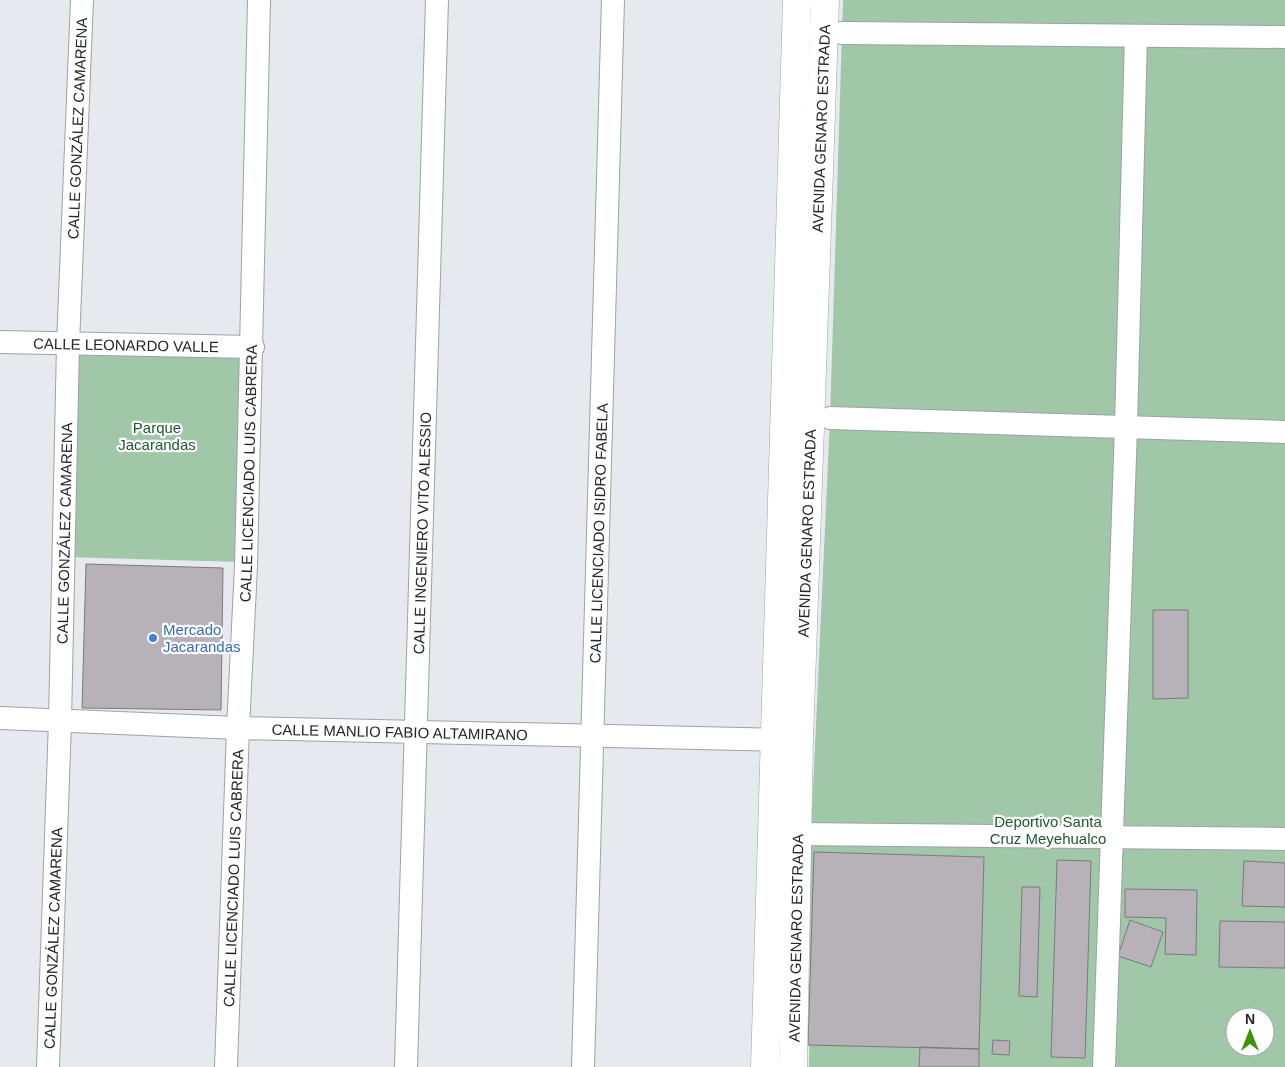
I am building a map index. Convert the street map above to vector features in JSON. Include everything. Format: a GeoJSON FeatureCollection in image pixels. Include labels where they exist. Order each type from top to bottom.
{"type":"FeatureCollection","features":[{"type":"Feature","properties":{"kind":"street","name":"CALLE GONZÁLEZ CAMARENA"},"geometry":{"type":"LineString","coordinates":[[48,1067],[60,721],[68,344],[82,0]]}},
{"type":"Feature","properties":{"kind":"street","name":"CALLE LICENCIADO LUIS CABRERA"},"geometry":{"type":"LineString","coordinates":[[226,1067],[253,347],[259,0]]}},
{"type":"Feature","properties":{"kind":"street","name":"CALLE INGENIERO VITO ALESSIO"},"geometry":{"type":"LineString","coordinates":[[406,1067],[438,0]]}},
{"type":"Feature","properties":{"kind":"street","name":"CALLE LICENCIADO ISIDRO FABELA"},"geometry":{"type":"LineString","coordinates":[[582,1067],[613,0]]}},
{"type":"Feature","properties":{"kind":"street","name":"AVENIDA GENARO ESTRADA"},"geometry":{"type":"LineString","coordinates":[[793,1067],[798,834],[786,740],[798,0]]}},
{"type":"Feature","properties":{"kind":"street","name":"AVENIDA GENARO ESTRADA"},"geometry":{"type":"LineString","coordinates":[[765,1067],[786,740],[825,0]]}},
{"type":"Feature","properties":{"kind":"street"},"geometry":{"type":"LineString","coordinates":[[842,33],[1285,37]]}},
{"type":"Feature","properties":{"kind":"street"},"geometry":{"type":"LineString","coordinates":[[1104,1067],[1126,428],[1136,36]]}},
{"type":"Feature","properties":{"kind":"street","name":"CALLE LEONARDO VALLE"},"geometry":{"type":"LineString","coordinates":[[0,342],[253,347]]}},
{"type":"Feature","properties":{"kind":"street"},"geometry":{"type":"LineString","coordinates":[[830,418],[1285,432]]}},
{"type":"Feature","properties":{"kind":"street","name":"CALLE MANLIO FABIO ALTAMIRANO"},"geometry":{"type":"LineString","coordinates":[[0,718],[238,728],[786,740]]}},
{"type":"Feature","properties":{"kind":"street"},"geometry":{"type":"LineString","coordinates":[[798,834],[1285,840]]}},
{"type":"Feature","properties":{"kind":"green space","name":"Deportivo Santa Cruz Meyehualco"},"geometry":{"type":"Polygon","coordinates":[[[843,0],[1285,0],[1285,1067],[809,1067],[811,834],[830,418],[843,0]]]}},
{"type":"Feature","properties":{"kind":"green space","name":"Parque Jacarandas"},"geometry":{"type":"Polygon","coordinates":[[[69,345],[249,347],[240,562],[66,557],[69,345]]]}},
{"type":"Feature","properties":{"kind":"building","name":"Mercado Jacarandas"},"geometry":{"type":"Polygon","coordinates":[[[86,564],[223,568],[221,710],[82,708],[86,564]]]}},
{"type":"Feature","properties":{"kind":"building"},"geometry":{"type":"Polygon","coordinates":[[[1153,610],[1188,610],[1188,698],[1153,699],[1153,610]]]}},
{"type":"Feature","properties":{"kind":"building"},"geometry":{"type":"Polygon","coordinates":[[[814,852],[984,857],[979,1049],[808,1045],[814,852]]]}},
{"type":"Feature","properties":{"kind":"building"},"geometry":{"type":"Polygon","coordinates":[[[1057,860],[1091,861],[1085,1058],[1051,1057],[1057,860]]]}},
{"type":"Feature","properties":{"kind":"building"},"geometry":{"type":"Polygon","coordinates":[[[1244,861],[1285,863],[1285,907],[1242,906],[1244,861]]]}},
{"type":"Feature","properties":{"kind":"building"},"geometry":{"type":"Polygon","coordinates":[[[1022,887],[1040,887],[1037,997],[1019,996],[1022,887]]]}},
{"type":"Feature","properties":{"kind":"building"},"geometry":{"type":"Polygon","coordinates":[[[1125,889],[1197,890],[1196,955],[1165,954],[1166,918],[1125,917],[1125,889]]]}},
{"type":"Feature","properties":{"kind":"building"},"geometry":{"type":"Polygon","coordinates":[[[1130,920],[1163,932],[1151,967],[1118,956],[1130,920]]]}},
{"type":"Feature","properties":{"kind":"building"},"geometry":{"type":"Polygon","coordinates":[[[1220,921],[1285,922],[1285,968],[1219,967],[1220,921]]]}},
{"type":"Feature","properties":{"kind":"building"},"geometry":{"type":"Polygon","coordinates":[[[993,1040],[1010,1041],[1009,1055],[992,1054],[993,1040]]]}},
{"type":"Feature","properties":{"kind":"building"},"geometry":{"type":"Polygon","coordinates":[[[920,1047],[979,1049],[979,1067],[919,1067],[920,1047]]]}},
{"type":"Feature","properties":{"kind":"place","name":"Mercado Jacarandas"},"geometry":{"type":"Point","coordinates":[153,638]}}]}
